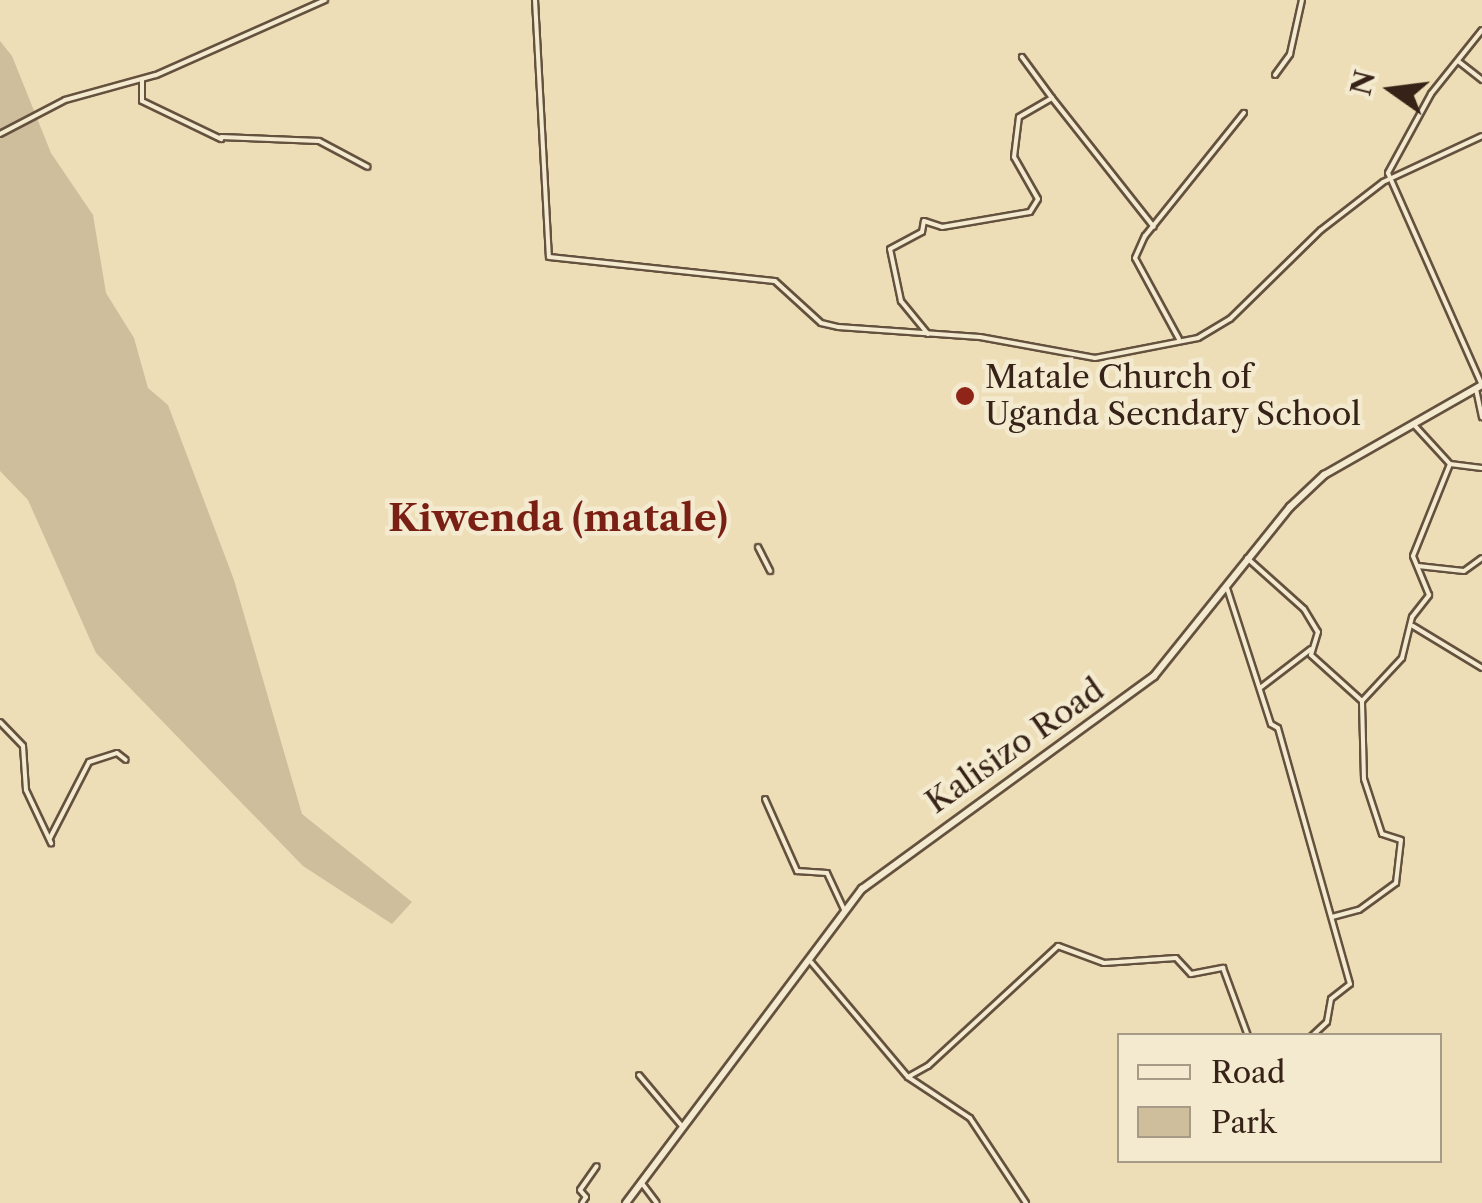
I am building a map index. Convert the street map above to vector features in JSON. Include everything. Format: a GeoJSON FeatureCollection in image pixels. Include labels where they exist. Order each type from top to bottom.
{"type":"FeatureCollection","features":[{"type":"Feature","properties":{"kind":"street"},"geometry":{"type":"LineString","coordinates":[[0,134],[66,100],[142,80],[325,0]]}},
{"type":"Feature","properties":{"kind":"street"},"geometry":{"type":"LineString","coordinates":[[535,0],[550,257],[774,282],[825,325],[928,334],[1095,358],[1182,341],[1230,318],[1322,230],[1390,178],[1482,136]]}},
{"type":"Feature","properties":{"kind":"street"},"geometry":{"type":"LineString","coordinates":[[1274,75],[1290,54],[1302,0]]}},
{"type":"Feature","properties":{"kind":"street"},"geometry":{"type":"LineString","coordinates":[[1482,30],[1426,101],[1388,170],[1480,386],[1482,416]]}},
{"type":"Feature","properties":{"kind":"street"},"geometry":{"type":"LineString","coordinates":[[1022,57],[1155,228]]}},
{"type":"Feature","properties":{"kind":"street"},"geometry":{"type":"LineString","coordinates":[[1456,60],[1482,80]]}},
{"type":"Feature","properties":{"kind":"street"},"geometry":{"type":"LineString","coordinates":[[142,80],[142,101],[221,138],[319,141],[368,167]]}},
{"type":"Feature","properties":{"kind":"street"},"geometry":{"type":"LineString","coordinates":[[928,334],[901,300],[890,249],[922,232],[924,220],[942,226],[1030,212],[1038,199],[1014,156],[1018,117],[1052,98]]}},
{"type":"Feature","properties":{"kind":"street"},"geometry":{"type":"LineString","coordinates":[[1182,341],[1135,258],[1244,113]]}},
{"type":"Feature","properties":{"kind":"street","name":"Kalisizo Road"},"geometry":{"type":"LineString","coordinates":[[626,1203],[844,909],[896,861],[1122,702],[1180,648],[1247,558],[1320,478],[1480,386]]}},
{"type":"Feature","properties":{"kind":"street"},"geometry":{"type":"LineString","coordinates":[[1414,422],[1450,464],[1482,468]]}},
{"type":"Feature","properties":{"kind":"street"},"geometry":{"type":"LineString","coordinates":[[1362,701],[1402,658],[1414,626],[1412,617],[1430,596],[1414,554],[1450,464]]}},
{"type":"Feature","properties":{"kind":"street"},"geometry":{"type":"LineString","coordinates":[[758,546],[770,571]]}},
{"type":"Feature","properties":{"kind":"street"},"geometry":{"type":"LineString","coordinates":[[1247,558],[1304,609],[1318,632],[1310,650],[1260,688]]}},
{"type":"Feature","properties":{"kind":"street"},"geometry":{"type":"LineString","coordinates":[[1418,566],[1464,571],[1482,558]]}},
{"type":"Feature","properties":{"kind":"street"},"geometry":{"type":"LineString","coordinates":[[1227,588],[1271,724],[1278,728],[1301,828],[1332,917],[1350,986],[1332,999],[1327,1022],[1315,1033]]}},
{"type":"Feature","properties":{"kind":"street"},"geometry":{"type":"LineString","coordinates":[[1414,626],[1464,651],[1482,668]]}},
{"type":"Feature","properties":{"kind":"street"},"geometry":{"type":"LineString","coordinates":[[1310,650],[1362,701],[1364,779],[1382,834],[1400,840],[1396,884],[1359,910],[1332,917]]}},
{"type":"Feature","properties":{"kind":"street"},"geometry":{"type":"LineString","coordinates":[[0,722],[23,746],[26,790],[51,843],[89,762],[117,752],[126,760]]}},
{"type":"Feature","properties":{"kind":"street"},"geometry":{"type":"LineString","coordinates":[[764,798],[797,871],[828,873],[844,909]]}},
{"type":"Feature","properties":{"kind":"street"},"geometry":{"type":"LineString","coordinates":[[908,1076],[928,1066],[1058,946],[1104,963],[1176,958],[1191,974],[1223,968],[1247,1033]]}},
{"type":"Feature","properties":{"kind":"street"},"geometry":{"type":"LineString","coordinates":[[814,948],[811,962],[838,1000],[908,1076],[970,1118],[1026,1203]]}},
{"type":"Feature","properties":{"kind":"street"},"geometry":{"type":"LineString","coordinates":[[639,1075],[683,1126]]}},
{"type":"Feature","properties":{"kind":"street"},"geometry":{"type":"LineString","coordinates":[[582,1203],[586,1197],[580,1190],[597,1166]]}},
{"type":"Feature","properties":{"kind":"street"},"geometry":{"type":"LineString","coordinates":[[642,1182],[657,1203]]}},
{"type":"Feature","properties":{"kind":"green space"},"geometry":{"type":"Polygon","coordinates":[[[0,41],[12,56],[51,153],[93,215],[106,293],[134,338],[148,388],[168,405],[234,580],[302,814],[412,902],[392,924],[303,866],[96,653],[28,500],[0,471],[0,41]]]}},
{"type":"Feature","properties":{"kind":"place","name":"Matale Church of Uganda Secndary School"},"geometry":{"type":"Point","coordinates":[965,396]}},
{"type":"Feature","properties":{"kind":"district","name":"Kiwenda (matale)"},"geometry":{"type":"Point","coordinates":[558,518]}}]}
